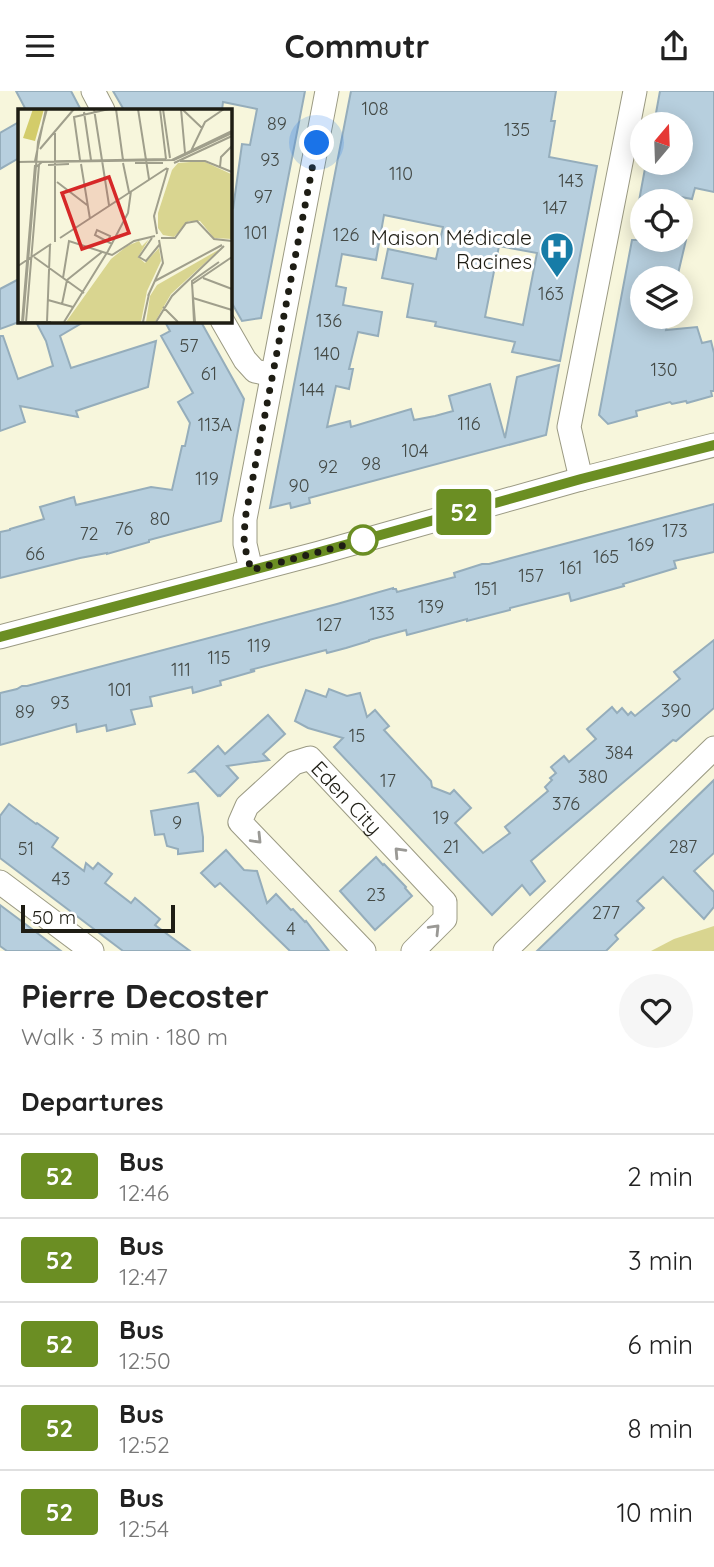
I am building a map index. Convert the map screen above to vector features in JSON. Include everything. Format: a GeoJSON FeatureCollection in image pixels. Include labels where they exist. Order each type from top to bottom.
{"type":"FeatureCollection","features":[{"type":"Feature","properties":{"kind":"street"},"geometry":{"type":"LineString","coordinates":[[93,91],[102,109]]}},
{"type":"Feature","properties":{"kind":"street"},"geometry":{"type":"LineString","coordinates":[[251,570],[244,544],[245,519],[327,91]]}},
{"type":"Feature","properties":{"kind":"street"},"geometry":{"type":"LineString","coordinates":[[581,479],[569,427],[635,91]]}},
{"type":"Feature","properties":{"kind":"street"},"geometry":{"type":"LineString","coordinates":[[223,322],[245,360],[255,371],[272,375]]}},
{"type":"Feature","properties":{"kind":"street"},"geometry":{"type":"LineString","coordinates":[[0,637],[714,445]]}},
{"type":"Feature","properties":{"kind":"street"},"geometry":{"type":"LineString","coordinates":[[505,951],[714,748]]}},
{"type":"Feature","properties":{"kind":"street","name":"Eden City"},"geometry":{"type":"LineString","coordinates":[[364,951],[240,822],[247,806],[294,763],[310,758],[445,902],[445,919],[413,951]]}},
{"type":"Feature","properties":{"kind":"street"},"geometry":{"type":"LineString","coordinates":[[0,883],[92,951]]}},
{"type":"Feature","properties":{"kind":"shaded area"},"geometry":{"type":"Polygon","coordinates":[[[714,926],[714,951],[651,951],[674,939],[714,926]]]}},
{"type":"Feature","properties":{"kind":"building"},"geometry":{"type":"Polygon","coordinates":[[[16,91],[71,91],[80,109],[25,109],[16,91]]]}},
{"type":"Feature","properties":{"kind":"building"},"geometry":{"type":"Polygon","coordinates":[[[113,91],[305,91],[261,318],[242,321],[231,302],[231,204],[233,209],[242,144],[250,145],[257,109],[223,102],[222,109],[123,109],[113,91]]]}},
{"type":"Feature","properties":{"kind":"building"},"geometry":{"type":"Polygon","coordinates":[[[351,91],[556,91],[551,121],[555,121],[549,157],[597,166],[560,361],[512,352],[515,342],[435,326],[436,322],[407,317],[413,284],[382,278],[388,249],[436,259],[443,227],[384,215],[376,260],[342,254],[336,286],[346,288],[343,305],[382,312],[378,336],[358,332],[349,369],[353,369],[349,389],[336,386],[327,427],[350,421],[351,427],[411,409],[414,420],[435,416],[453,411],[449,396],[490,384],[505,438],[517,377],[559,365],[546,435],[309,498],[310,503],[291,508],[290,503],[270,508],[351,91]],[[499,246],[485,317],[523,325],[537,253],[499,246]]]}},
{"type":"Feature","properties":{"kind":"building"},"geometry":{"type":"Polygon","coordinates":[[[660,91],[714,91],[714,192],[695,188],[693,195],[693,189],[641,189],[644,175],[693,175],[693,112],[656,112],[660,91]]]}},
{"type":"Feature","properties":{"kind":"building"},"geometry":{"type":"Polygon","coordinates":[[[18,123],[18,159],[0,169],[0,133],[18,123]]]}},
{"type":"Feature","properties":{"kind":"building"},"geometry":{"type":"Polygon","coordinates":[[[630,251],[683,252],[680,266],[630,266],[630,329],[697,327],[702,343],[711,341],[714,353],[712,396],[687,403],[670,402],[636,411],[637,416],[608,424],[599,415],[630,251]]]}},
{"type":"Feature","properties":{"kind":"building"},"geometry":{"type":"Polygon","coordinates":[[[18,280],[19,322],[0,329],[0,289],[18,280]]]}},
{"type":"Feature","properties":{"kind":"building"},"geometry":{"type":"Polygon","coordinates":[[[36,322],[84,322],[60,336],[71,368],[156,341],[148,387],[76,411],[78,417],[20,406],[25,422],[0,431],[0,336],[3,336],[18,379],[53,366],[46,341],[36,322]]]}},
{"type":"Feature","properties":{"kind":"building"},"geometry":{"type":"Polygon","coordinates":[[[165,322],[201,322],[244,399],[221,521],[107,554],[0,578],[0,532],[44,519],[40,507],[74,497],[76,505],[151,487],[172,490],[190,423],[178,402],[193,393],[161,336],[170,331],[165,322]]]}},
{"type":"Feature","properties":{"kind":"building"},"geometry":{"type":"Polygon","coordinates":[[[714,504],[714,552],[674,561],[676,568],[623,584],[624,586],[571,601],[569,593],[407,635],[406,630],[327,653],[326,650],[250,670],[255,671],[220,681],[221,685],[193,693],[192,687],[150,697],[152,706],[131,710],[135,724],[107,731],[106,725],[77,732],[76,724],[0,745],[0,693],[393,588],[397,592],[455,577],[454,573],[482,564],[714,504]]]}},
{"type":"Feature","properties":{"kind":"building"},"geometry":{"type":"Polygon","coordinates":[[[714,640],[714,708],[531,861],[545,881],[530,895],[522,885],[492,915],[334,747],[343,738],[308,728],[295,721],[306,690],[326,697],[329,689],[347,696],[360,693],[367,717],[375,710],[389,726],[384,730],[431,781],[432,787],[450,794],[454,790],[471,808],[455,823],[483,853],[510,833],[505,827],[548,791],[545,787],[556,773],[551,767],[564,756],[569,762],[596,739],[587,729],[612,707],[617,713],[622,708],[628,715],[631,712],[635,716],[680,679],[674,672],[714,640]]]}},
{"type":"Feature","properties":{"kind":"building"},"geometry":{"type":"Polygon","coordinates":[[[268,715],[285,734],[263,754],[269,760],[227,766],[238,778],[220,796],[195,771],[190,772],[218,746],[225,754],[268,715]]]}},
{"type":"Feature","properties":{"kind":"building"},"geometry":{"type":"Polygon","coordinates":[[[714,780],[714,853],[694,871],[714,892],[714,907],[704,919],[663,877],[637,901],[644,908],[615,935],[618,939],[606,951],[537,951],[714,780]]]}},
{"type":"Feature","properties":{"kind":"building"},"geometry":{"type":"Polygon","coordinates":[[[198,803],[203,851],[178,854],[178,849],[167,846],[164,834],[155,835],[151,811],[198,803]]]}},
{"type":"Feature","properties":{"kind":"building"},"geometry":{"type":"Polygon","coordinates":[[[9,804],[58,838],[52,847],[84,871],[86,863],[93,869],[98,863],[112,874],[105,883],[131,903],[135,898],[160,919],[155,925],[190,951],[123,951],[0,858],[0,816],[9,804]]]}},
{"type":"Feature","properties":{"kind":"building"},"geometry":{"type":"Polygon","coordinates":[[[226,850],[244,870],[257,871],[267,903],[276,894],[306,921],[329,951],[290,951],[220,883],[215,887],[201,873],[226,850]]]}},
{"type":"Feature","properties":{"kind":"building"},"geometry":{"type":"Polygon","coordinates":[[[376,857],[412,896],[375,930],[340,891],[376,857]]]}},
{"type":"Feature","properties":{"kind":"building"},"geometry":{"type":"Polygon","coordinates":[[[0,905],[61,951],[7,951],[0,946],[0,905]]]}},
{"type":"Feature","properties":{"kind":"bus line","name":"52"},"geometry":{"type":"LineString","coordinates":[[0,637],[714,445]]}},
{"type":"Feature","properties":{"kind":"place","name":"Maison Médicale Racines"},"geometry":{"type":"Point","coordinates":[557,279]}},
{"type":"Feature","properties":{"kind":"route"},"geometry":{"type":"LineString","coordinates":[[317,143],[245,519],[244,544],[251,570],[371,538],[363,540]]}}]}
